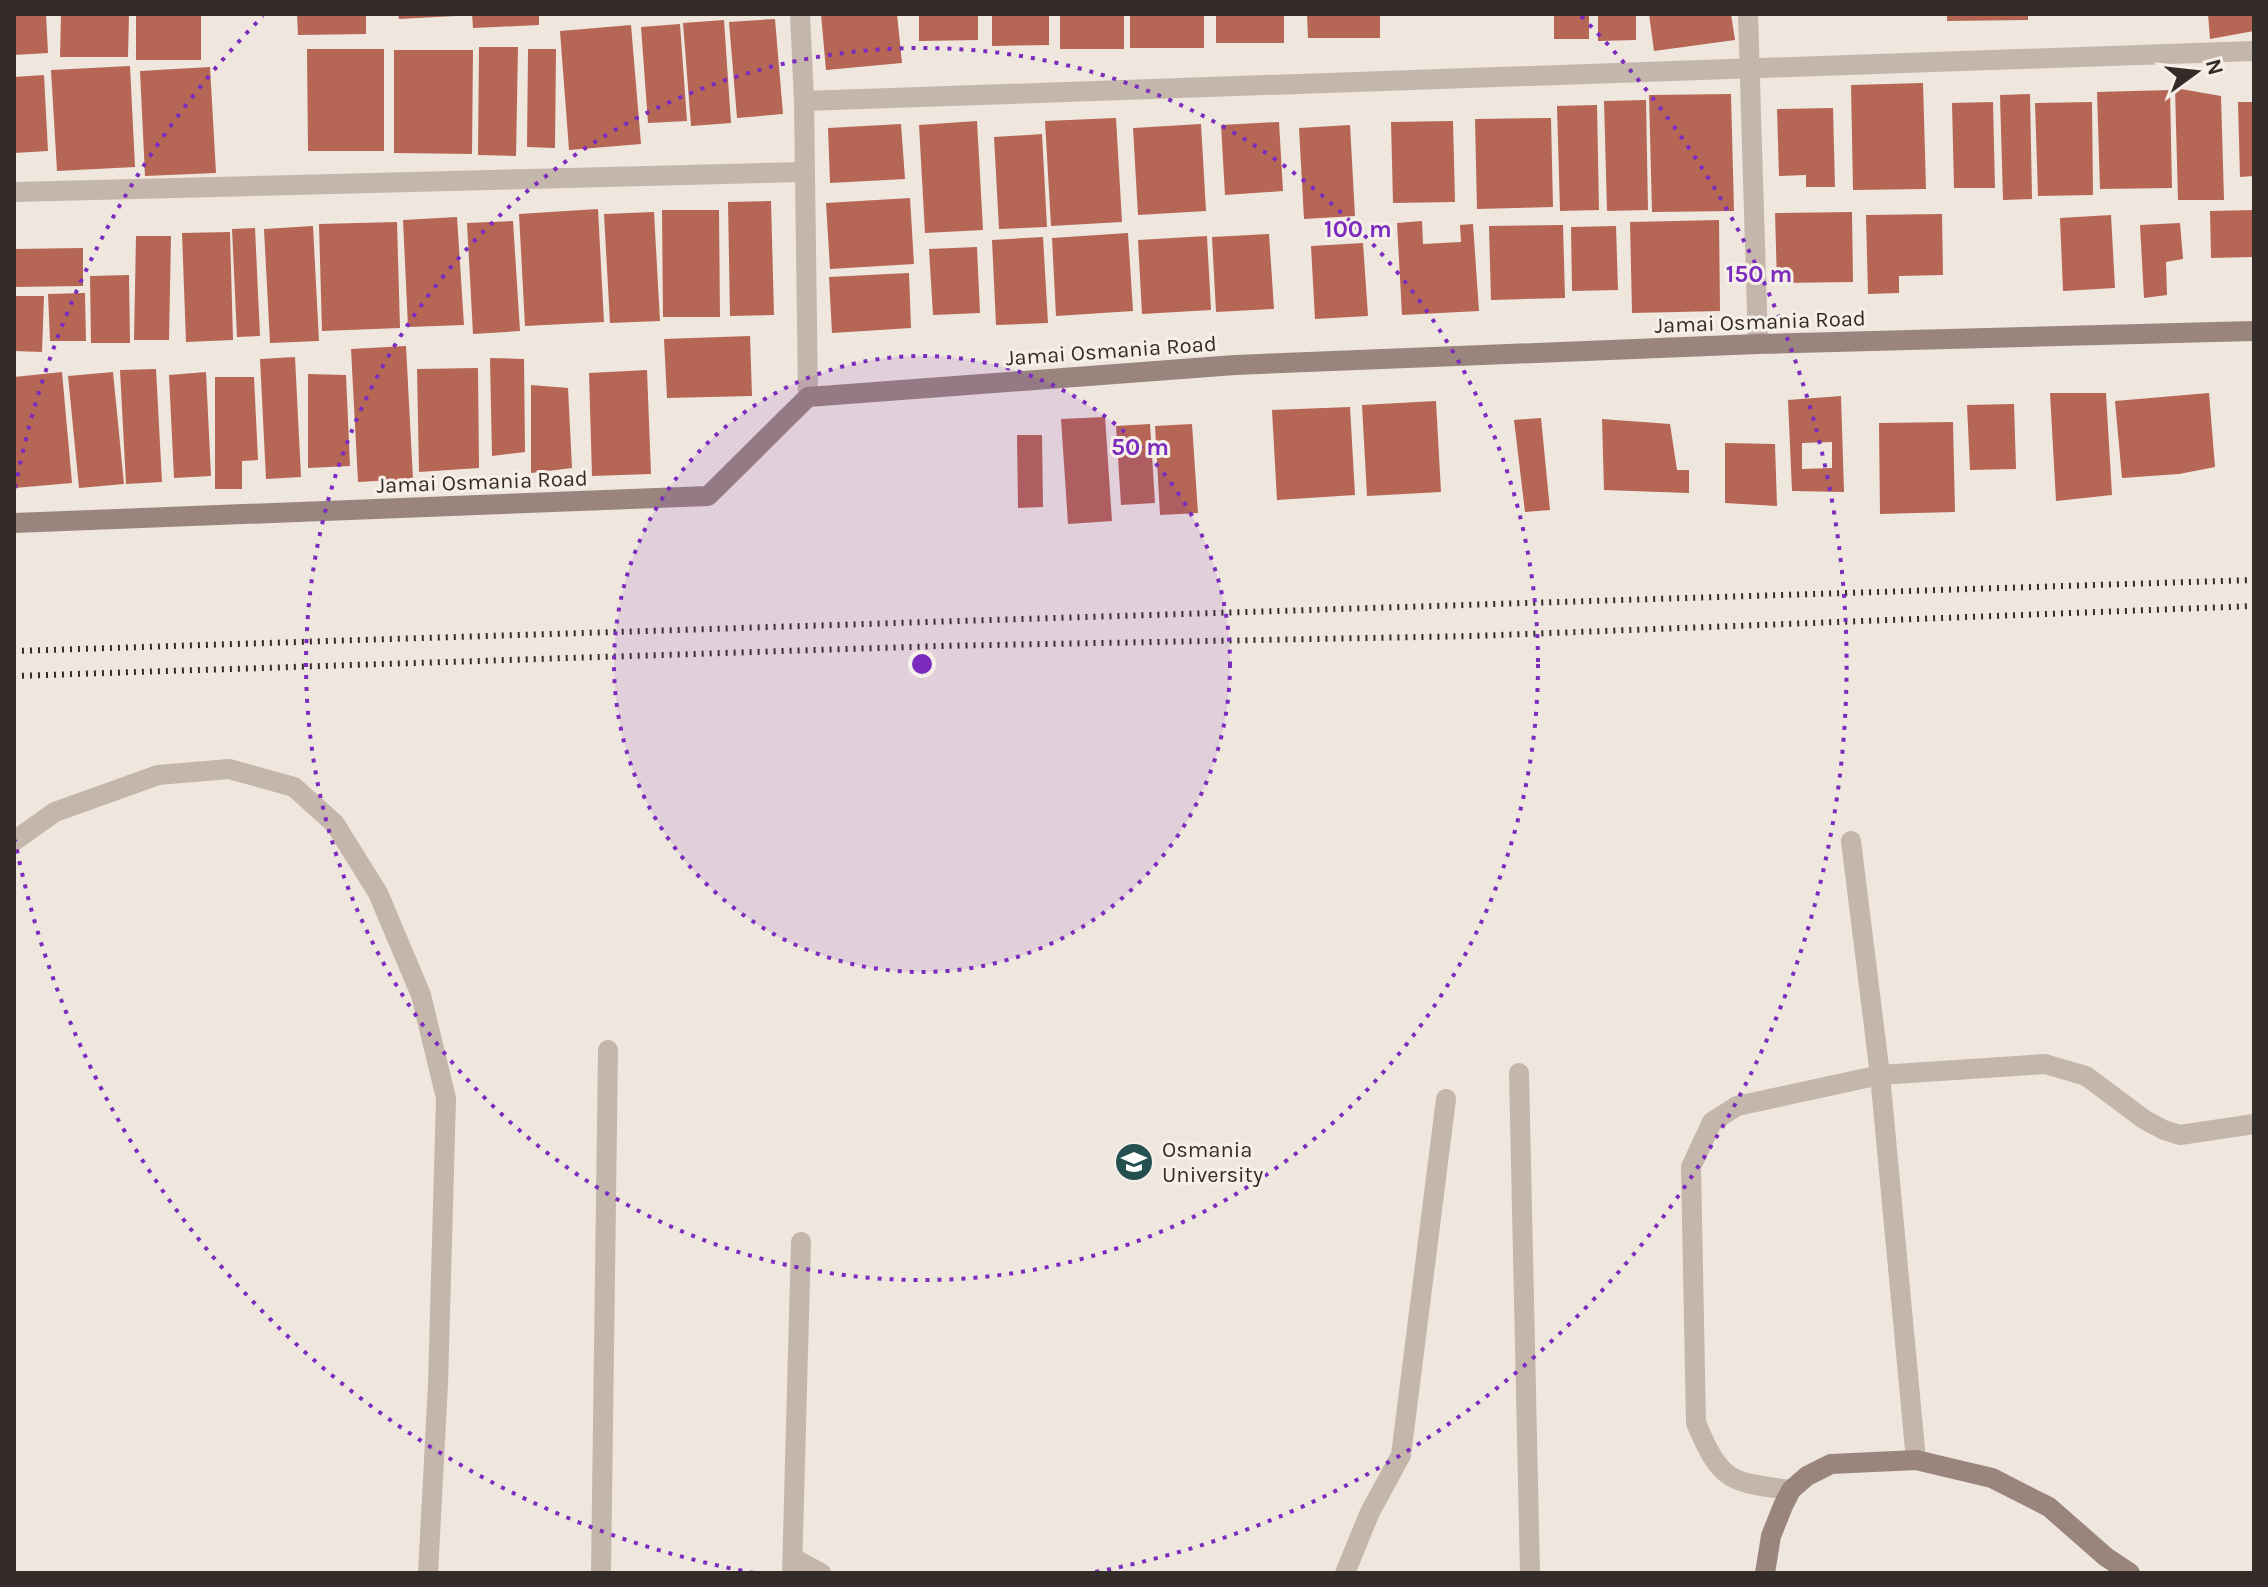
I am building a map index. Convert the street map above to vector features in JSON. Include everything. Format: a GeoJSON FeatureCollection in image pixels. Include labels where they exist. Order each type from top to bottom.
{"type":"FeatureCollection","features":[{"type":"Feature","properties":{"kind":"street"},"geometry":{"type":"LineString","coordinates":[[800,14],[808,397]]}},
{"type":"Feature","properties":{"kind":"street"},"geometry":{"type":"LineString","coordinates":[[1748,14],[1758,344]]}},
{"type":"Feature","properties":{"kind":"street"},"geometry":{"type":"LineString","coordinates":[[804,101],[2254,51]]}},
{"type":"Feature","properties":{"kind":"street"},"geometry":{"type":"LineString","coordinates":[[14,192],[805,172]]}},
{"type":"Feature","properties":{"kind":"street","name":"Jamai Osmania Road"},"geometry":{"type":"LineString","coordinates":[[14,523],[708,496],[808,397],[1235,365],[1758,344],[2254,331]]}},
{"type":"Feature","properties":{"kind":"street"},"geometry":{"type":"LineString","coordinates":[[14,841],[55,812],[158,775],[229,769],[294,787],[335,824],[378,893],[421,995],[446,1098],[438,1384],[428,1573]]}},
{"type":"Feature","properties":{"kind":"street"},"geometry":{"type":"LineString","coordinates":[[1851,841],[1880,1075],[1916,1460]]}},
{"type":"Feature","properties":{"kind":"street"},"geometry":{"type":"LineString","coordinates":[[601,1573],[608,1050]]}},
{"type":"Feature","properties":{"kind":"street"},"geometry":{"type":"LineString","coordinates":[[1791,1490],[1742,1484],[1726,1475],[1711,1458],[1696,1423],[1691,1167],[1712,1122],[1737,1106],[1880,1075],[2045,1064],[2086,1076],[2145,1120],[2180,1135],[2254,1124]]}},
{"type":"Feature","properties":{"kind":"street"},"geometry":{"type":"LineString","coordinates":[[1519,1073],[1530,1573]]}},
{"type":"Feature","properties":{"kind":"street"},"geometry":{"type":"LineString","coordinates":[[1345,1573],[1370,1512],[1401,1455],[1446,1099]]}},
{"type":"Feature","properties":{"kind":"street"},"geometry":{"type":"LineString","coordinates":[[801,1242],[793,1565],[821,1573]]}},
{"type":"Feature","properties":{"kind":"street"},"geometry":{"type":"LineString","coordinates":[[1765,1573],[1771,1536],[1791,1490],[1807,1476],[1831,1464],[1916,1460],[1992,1478],[2049,1507],[2106,1557],[2130,1573]]}},
{"type":"Feature","properties":{"kind":"building"},"geometry":{"type":"Polygon","coordinates":[[[14,14],[46,14],[48,53],[14,55],[14,14]]]}},
{"type":"Feature","properties":{"kind":"building"},"geometry":{"type":"Polygon","coordinates":[[[61,14],[129,14],[128,57],[60,57],[61,14]]]}},
{"type":"Feature","properties":{"kind":"building"},"geometry":{"type":"Polygon","coordinates":[[[136,14],[201,14],[201,60],[136,60],[136,14]]]}},
{"type":"Feature","properties":{"kind":"building"},"geometry":{"type":"Polygon","coordinates":[[[297,14],[366,14],[366,34],[298,35],[297,14]]]}},
{"type":"Feature","properties":{"kind":"building"},"geometry":{"type":"Polygon","coordinates":[[[398,14],[456,14],[456,16],[399,19],[398,14]]]}},
{"type":"Feature","properties":{"kind":"building"},"geometry":{"type":"Polygon","coordinates":[[[472,14],[539,14],[539,25],[473,28],[472,14]]]}},
{"type":"Feature","properties":{"kind":"building"},"geometry":{"type":"Polygon","coordinates":[[[821,14],[897,14],[902,63],[826,70],[821,14]]]}},
{"type":"Feature","properties":{"kind":"building"},"geometry":{"type":"Polygon","coordinates":[[[919,14],[978,14],[978,40],[919,41],[919,14]]]}},
{"type":"Feature","properties":{"kind":"building"},"geometry":{"type":"Polygon","coordinates":[[[992,14],[1049,14],[1049,45],[992,46],[992,14]]]}},
{"type":"Feature","properties":{"kind":"building"},"geometry":{"type":"Polygon","coordinates":[[[1060,14],[1124,14],[1124,49],[1060,49],[1060,14]]]}},
{"type":"Feature","properties":{"kind":"building"},"geometry":{"type":"Polygon","coordinates":[[[1130,14],[1204,14],[1204,48],[1130,48],[1130,14]]]}},
{"type":"Feature","properties":{"kind":"building"},"geometry":{"type":"Polygon","coordinates":[[[1216,14],[1284,14],[1284,43],[1216,43],[1216,14]]]}},
{"type":"Feature","properties":{"kind":"building"},"geometry":{"type":"Polygon","coordinates":[[[1307,14],[1380,14],[1380,38],[1308,38],[1307,14]]]}},
{"type":"Feature","properties":{"kind":"building"},"geometry":{"type":"Polygon","coordinates":[[[1554,14],[1589,14],[1589,39],[1554,39],[1554,14]]]}},
{"type":"Feature","properties":{"kind":"building"},"geometry":{"type":"Polygon","coordinates":[[[1598,14],[1636,14],[1636,40],[1598,41],[1598,14]]]}},
{"type":"Feature","properties":{"kind":"building"},"geometry":{"type":"Polygon","coordinates":[[[1649,14],[1731,14],[1735,40],[1654,51],[1649,14]]]}},
{"type":"Feature","properties":{"kind":"building"},"geometry":{"type":"Polygon","coordinates":[[[1947,14],[2028,14],[2028,20],[1947,21],[1947,14]]]}},
{"type":"Feature","properties":{"kind":"building"},"geometry":{"type":"Polygon","coordinates":[[[2208,14],[2254,14],[2254,31],[2210,39],[2208,14]]]}},
{"type":"Feature","properties":{"kind":"building"},"geometry":{"type":"Polygon","coordinates":[[[775,19],[783,114],[737,118],[729,22],[775,19]]]}},
{"type":"Feature","properties":{"kind":"building"},"geometry":{"type":"Polygon","coordinates":[[[724,20],[731,123],[691,126],[683,23],[724,20]]]}},
{"type":"Feature","properties":{"kind":"building"},"geometry":{"type":"Polygon","coordinates":[[[680,24],[687,121],[648,123],[641,27],[680,24]]]}},
{"type":"Feature","properties":{"kind":"building"},"geometry":{"type":"Polygon","coordinates":[[[631,25],[641,144],[569,150],[560,31],[631,25]]]}},
{"type":"Feature","properties":{"kind":"building"},"geometry":{"type":"Polygon","coordinates":[[[479,47],[518,47],[516,156],[478,155],[479,47]]]}},
{"type":"Feature","properties":{"kind":"building"},"geometry":{"type":"Polygon","coordinates":[[[307,49],[384,49],[384,151],[308,151],[307,49]]]}},
{"type":"Feature","properties":{"kind":"building"},"geometry":{"type":"Polygon","coordinates":[[[528,49],[556,49],[555,148],[527,147],[528,49]]]}},
{"type":"Feature","properties":{"kind":"building"},"geometry":{"type":"Polygon","coordinates":[[[394,50],[473,50],[472,154],[394,153],[394,50]]]}},
{"type":"Feature","properties":{"kind":"building"},"geometry":{"type":"Polygon","coordinates":[[[130,66],[135,167],[57,171],[51,70],[130,66]]]}},
{"type":"Feature","properties":{"kind":"building"},"geometry":{"type":"Polygon","coordinates":[[[210,67],[216,173],[145,176],[140,71],[210,67]]]}},
{"type":"Feature","properties":{"kind":"building"},"geometry":{"type":"Polygon","coordinates":[[[44,75],[48,151],[14,153],[14,77],[44,75]]]}},
{"type":"Feature","properties":{"kind":"building"},"geometry":{"type":"Polygon","coordinates":[[[1923,83],[1926,189],[1853,190],[1851,85],[1923,83]]]}},
{"type":"Feature","properties":{"kind":"building"},"geometry":{"type":"Polygon","coordinates":[[[2175,88],[2221,96],[2224,200],[2178,200],[2175,88]]]}},
{"type":"Feature","properties":{"kind":"building"},"geometry":{"type":"Polygon","coordinates":[[[2170,90],[2172,188],[2100,189],[2097,92],[2170,90]]]}},
{"type":"Feature","properties":{"kind":"building"},"geometry":{"type":"Polygon","coordinates":[[[1731,94],[1734,211],[1652,212],[1649,95],[1731,94]]]}},
{"type":"Feature","properties":{"kind":"building"},"geometry":{"type":"Polygon","coordinates":[[[2030,94],[2032,199],[2003,200],[2000,95],[2030,94]]]}},
{"type":"Feature","properties":{"kind":"building"},"geometry":{"type":"Polygon","coordinates":[[[1646,100],[1648,210],[1607,211],[1604,101],[1646,100]]]}},
{"type":"Feature","properties":{"kind":"building"},"geometry":{"type":"Polygon","coordinates":[[[1993,102],[1995,188],[1954,188],[1952,103],[1993,102]]]}},
{"type":"Feature","properties":{"kind":"building"},"geometry":{"type":"Polygon","coordinates":[[[2092,102],[2093,195],[2038,196],[2035,103],[2092,102]]]}},
{"type":"Feature","properties":{"kind":"building"},"geometry":{"type":"Polygon","coordinates":[[[2238,102],[2254,102],[2254,176],[2240,177],[2238,102]]]}},
{"type":"Feature","properties":{"kind":"building"},"geometry":{"type":"Polygon","coordinates":[[[1597,105],[1599,210],[1560,211],[1557,106],[1597,105]]]}},
{"type":"Feature","properties":{"kind":"building"},"geometry":{"type":"Polygon","coordinates":[[[1833,108],[1835,187],[1806,187],[1806,175],[1779,176],[1777,109],[1833,108]]]}},
{"type":"Feature","properties":{"kind":"building"},"geometry":{"type":"Polygon","coordinates":[[[1116,118],[1122,222],[1051,226],[1045,121],[1116,118]]]}},
{"type":"Feature","properties":{"kind":"building"},"geometry":{"type":"Polygon","coordinates":[[[1551,118],[1553,207],[1477,209],[1475,119],[1551,118]]]}},
{"type":"Feature","properties":{"kind":"building"},"geometry":{"type":"Polygon","coordinates":[[[977,121],[983,230],[925,233],[919,125],[977,121]]]}},
{"type":"Feature","properties":{"kind":"building"},"geometry":{"type":"Polygon","coordinates":[[[1453,121],[1455,202],[1393,203],[1391,122],[1453,121]]]}},
{"type":"Feature","properties":{"kind":"building"},"geometry":{"type":"Polygon","coordinates":[[[1279,122],[1283,191],[1225,195],[1221,125],[1279,122]]]}},
{"type":"Feature","properties":{"kind":"building"},"geometry":{"type":"Polygon","coordinates":[[[901,124],[905,179],[830,183],[828,128],[901,124]]]}},
{"type":"Feature","properties":{"kind":"building"},"geometry":{"type":"Polygon","coordinates":[[[1201,124],[1206,211],[1138,215],[1133,128],[1201,124]]]}},
{"type":"Feature","properties":{"kind":"building"},"geometry":{"type":"Polygon","coordinates":[[[1350,125],[1355,216],[1304,219],[1299,128],[1350,125]]]}},
{"type":"Feature","properties":{"kind":"building"},"geometry":{"type":"Polygon","coordinates":[[[1042,134],[1047,227],[999,229],[994,137],[1042,134]]]}},
{"type":"Feature","properties":{"kind":"building"},"geometry":{"type":"Polygon","coordinates":[[[910,198],[914,264],[830,269],[826,203],[910,198]]]}},
{"type":"Feature","properties":{"kind":"building"},"geometry":{"type":"Polygon","coordinates":[[[771,201],[774,315],[730,316],[728,202],[771,201]]]}},
{"type":"Feature","properties":{"kind":"building"},"geometry":{"type":"Polygon","coordinates":[[[598,209],[604,322],[525,326],[519,214],[598,209]]]}},
{"type":"Feature","properties":{"kind":"building"},"geometry":{"type":"Polygon","coordinates":[[[662,210],[719,210],[720,317],[663,317],[662,210]]]}},
{"type":"Feature","properties":{"kind":"building"},"geometry":{"type":"Polygon","coordinates":[[[2254,210],[2254,257],[2211,258],[2210,211],[2254,210]]]}},
{"type":"Feature","properties":{"kind":"building"},"geometry":{"type":"Polygon","coordinates":[[[654,212],[660,321],[610,323],[604,214],[654,212]]]}},
{"type":"Feature","properties":{"kind":"building"},"geometry":{"type":"Polygon","coordinates":[[[1852,212],[1853,282],[1777,283],[1775,213],[1852,212]]]}},
{"type":"Feature","properties":{"kind":"building"},"geometry":{"type":"Polygon","coordinates":[[[1942,214],[1943,275],[1899,276],[1899,293],[1868,294],[1866,215],[1942,214]]]}},
{"type":"Feature","properties":{"kind":"building"},"geometry":{"type":"Polygon","coordinates":[[[2111,215],[2115,288],[2063,291],[2060,218],[2111,215]]]}},
{"type":"Feature","properties":{"kind":"building"},"geometry":{"type":"Polygon","coordinates":[[[457,217],[464,325],[408,327],[403,220],[457,217]]]}},
{"type":"Feature","properties":{"kind":"building"},"geometry":{"type":"Polygon","coordinates":[[[1719,220],[1720,311],[1632,313],[1630,222],[1719,220]]]}},
{"type":"Feature","properties":{"kind":"building"},"geometry":{"type":"Polygon","coordinates":[[[513,221],[520,331],[473,334],[467,223],[513,221]]]}},
{"type":"Feature","properties":{"kind":"building"},"geometry":{"type":"Polygon","coordinates":[[[1422,221],[1423,244],[1461,242],[1460,225],[1473,224],[1479,311],[1402,315],[1397,223],[1422,221]]]}},
{"type":"Feature","properties":{"kind":"building"},"geometry":{"type":"Polygon","coordinates":[[[397,222],[400,328],[322,331],[319,224],[397,222]]]}},
{"type":"Feature","properties":{"kind":"building"},"geometry":{"type":"Polygon","coordinates":[[[2180,223],[2183,259],[2166,262],[2167,295],[2144,298],[2140,225],[2180,223]]]}},
{"type":"Feature","properties":{"kind":"building"},"geometry":{"type":"Polygon","coordinates":[[[1563,225],[1565,298],[1491,300],[1489,226],[1563,225]]]}},
{"type":"Feature","properties":{"kind":"building"},"geometry":{"type":"Polygon","coordinates":[[[313,226],[319,341],[270,343],[264,229],[313,226]]]}},
{"type":"Feature","properties":{"kind":"building"},"geometry":{"type":"Polygon","coordinates":[[[1616,226],[1618,290],[1572,291],[1571,227],[1616,226]]]}},
{"type":"Feature","properties":{"kind":"building"},"geometry":{"type":"Polygon","coordinates":[[[255,228],[260,336],[237,337],[232,229],[255,228]]]}},
{"type":"Feature","properties":{"kind":"building"},"geometry":{"type":"Polygon","coordinates":[[[230,232],[233,340],[186,342],[182,233],[230,232]]]}},
{"type":"Feature","properties":{"kind":"building"},"geometry":{"type":"Polygon","coordinates":[[[1128,233],[1133,311],[1056,316],[1052,238],[1128,233]]]}},
{"type":"Feature","properties":{"kind":"building"},"geometry":{"type":"Polygon","coordinates":[[[1269,234],[1274,309],[1216,312],[1212,237],[1269,234]]]}},
{"type":"Feature","properties":{"kind":"building"},"geometry":{"type":"Polygon","coordinates":[[[136,236],[171,236],[169,340],[134,340],[136,236]]]}},
{"type":"Feature","properties":{"kind":"building"},"geometry":{"type":"Polygon","coordinates":[[[1207,236],[1211,310],[1142,314],[1138,240],[1207,236]]]}},
{"type":"Feature","properties":{"kind":"building"},"geometry":{"type":"Polygon","coordinates":[[[1043,237],[1048,323],[996,325],[992,240],[1043,237]]]}},
{"type":"Feature","properties":{"kind":"building"},"geometry":{"type":"Polygon","coordinates":[[[1363,243],[1368,316],[1315,319],[1311,246],[1363,243]]]}},
{"type":"Feature","properties":{"kind":"building"},"geometry":{"type":"Polygon","coordinates":[[[977,247],[980,313],[933,315],[929,249],[977,247]]]}},
{"type":"Feature","properties":{"kind":"building"},"geometry":{"type":"Polygon","coordinates":[[[83,248],[83,286],[14,287],[14,249],[83,248]]]}},
{"type":"Feature","properties":{"kind":"building"},"geometry":{"type":"Polygon","coordinates":[[[909,273],[911,328],[832,333],[829,277],[909,273]]]}},
{"type":"Feature","properties":{"kind":"building"},"geometry":{"type":"Polygon","coordinates":[[[129,275],[130,343],[91,343],[90,276],[129,275]]]}},
{"type":"Feature","properties":{"kind":"building"},"geometry":{"type":"Polygon","coordinates":[[[85,293],[86,341],[50,341],[48,294],[85,293]]]}},
{"type":"Feature","properties":{"kind":"building"},"geometry":{"type":"Polygon","coordinates":[[[14,296],[44,296],[42,352],[14,351],[14,296]]]}},
{"type":"Feature","properties":{"kind":"building"},"geometry":{"type":"Polygon","coordinates":[[[750,336],[752,396],[667,398],[664,339],[750,336]]]}},
{"type":"Feature","properties":{"kind":"building"},"geometry":{"type":"Polygon","coordinates":[[[406,346],[413,479],[358,482],[351,349],[406,346]]]}},
{"type":"Feature","properties":{"kind":"building"},"geometry":{"type":"Polygon","coordinates":[[[295,357],[301,477],[266,479],[260,359],[295,357]]]}},
{"type":"Feature","properties":{"kind":"building"},"geometry":{"type":"Polygon","coordinates":[[[490,358],[524,359],[525,452],[492,456],[490,358]]]}},
{"type":"Feature","properties":{"kind":"building"},"geometry":{"type":"Polygon","coordinates":[[[478,368],[479,468],[419,472],[417,369],[478,368]]]}},
{"type":"Feature","properties":{"kind":"building"},"geometry":{"type":"Polygon","coordinates":[[[156,369],[162,482],[126,484],[120,370],[156,369]]]}},
{"type":"Feature","properties":{"kind":"building"},"geometry":{"type":"Polygon","coordinates":[[[647,370],[651,474],[592,476],[589,373],[647,370]]]}},
{"type":"Feature","properties":{"kind":"building"},"geometry":{"type":"Polygon","coordinates":[[[62,372],[72,483],[14,488],[14,377],[62,372]]]}},
{"type":"Feature","properties":{"kind":"building"},"geometry":{"type":"Polygon","coordinates":[[[113,372],[124,484],[79,488],[68,376],[113,372]]]}},
{"type":"Feature","properties":{"kind":"building"},"geometry":{"type":"Polygon","coordinates":[[[206,372],[211,476],[174,478],[169,375],[206,372]]]}},
{"type":"Feature","properties":{"kind":"building"},"geometry":{"type":"Polygon","coordinates":[[[308,374],[346,375],[350,466],[308,468],[308,374]]]}},
{"type":"Feature","properties":{"kind":"building"},"geometry":{"type":"Polygon","coordinates":[[[215,377],[254,377],[258,460],[242,461],[242,489],[215,489],[215,377]]]}},
{"type":"Feature","properties":{"kind":"building"},"geometry":{"type":"Polygon","coordinates":[[[531,385],[568,388],[572,468],[531,473],[531,385]]]}},
{"type":"Feature","properties":{"kind":"building"},"geometry":{"type":"Polygon","coordinates":[[[2050,393],[2106,393],[2112,495],[2056,501],[2050,393]]]}},
{"type":"Feature","properties":{"kind":"building"},"geometry":{"type":"Polygon","coordinates":[[[2209,393],[2215,467],[2179,474],[2122,478],[2115,401],[2209,393]]]}},
{"type":"Feature","properties":{"kind":"building"},"geometry":{"type":"Polygon","coordinates":[[[1841,396],[1844,492],[1792,491],[1788,400],[1841,396]],[[1832,442],[1802,443],[1802,469],[1832,468],[1832,442]]]}},
{"type":"Feature","properties":{"kind":"building"},"geometry":{"type":"Polygon","coordinates":[[[1436,401],[1441,492],[1367,496],[1362,405],[1436,401]]]}},
{"type":"Feature","properties":{"kind":"building"},"geometry":{"type":"Polygon","coordinates":[[[2014,404],[2016,469],[1970,470],[1967,405],[2014,404]]]}},
{"type":"Feature","properties":{"kind":"building"},"geometry":{"type":"Polygon","coordinates":[[[1350,407],[1355,495],[1277,500],[1272,410],[1350,407]]]}},
{"type":"Feature","properties":{"kind":"building"},"geometry":{"type":"Polygon","coordinates":[[[1105,417],[1112,521],[1068,524],[1061,419],[1105,417]]]}},
{"type":"Feature","properties":{"kind":"building"},"geometry":{"type":"Polygon","coordinates":[[[1541,418],[1550,510],[1525,512],[1514,420],[1541,418]]]}},
{"type":"Feature","properties":{"kind":"building"},"geometry":{"type":"Polygon","coordinates":[[[1602,419],[1670,424],[1677,470],[1689,470],[1689,493],[1604,490],[1602,419]]]}},
{"type":"Feature","properties":{"kind":"building"},"geometry":{"type":"Polygon","coordinates":[[[1953,422],[1955,512],[1880,514],[1879,423],[1953,422]]]}},
{"type":"Feature","properties":{"kind":"building"},"geometry":{"type":"Polygon","coordinates":[[[1150,424],[1155,503],[1121,505],[1116,426],[1150,424]]]}},
{"type":"Feature","properties":{"kind":"building"},"geometry":{"type":"Polygon","coordinates":[[[1192,424],[1198,513],[1160,515],[1155,426],[1192,424]]]}},
{"type":"Feature","properties":{"kind":"building"},"geometry":{"type":"Polygon","coordinates":[[[1017,435],[1042,435],[1043,507],[1018,508],[1017,435]]]}},
{"type":"Feature","properties":{"kind":"building"},"geometry":{"type":"Polygon","coordinates":[[[1725,443],[1775,444],[1777,506],[1725,503],[1725,443]]]}},
{"type":"Feature","properties":{"kind":"railway"},"geometry":{"type":"LineString","coordinates":[[14,651],[2254,580]]}},
{"type":"Feature","properties":{"kind":"railway"},"geometry":{"type":"LineString","coordinates":[[14,676],[939,646],[1474,636],[2254,606]]}},
{"type":"Feature","properties":{"kind":"place","name":"Osmania University"},"geometry":{"type":"Point","coordinates":[1134,1162]}}]}
